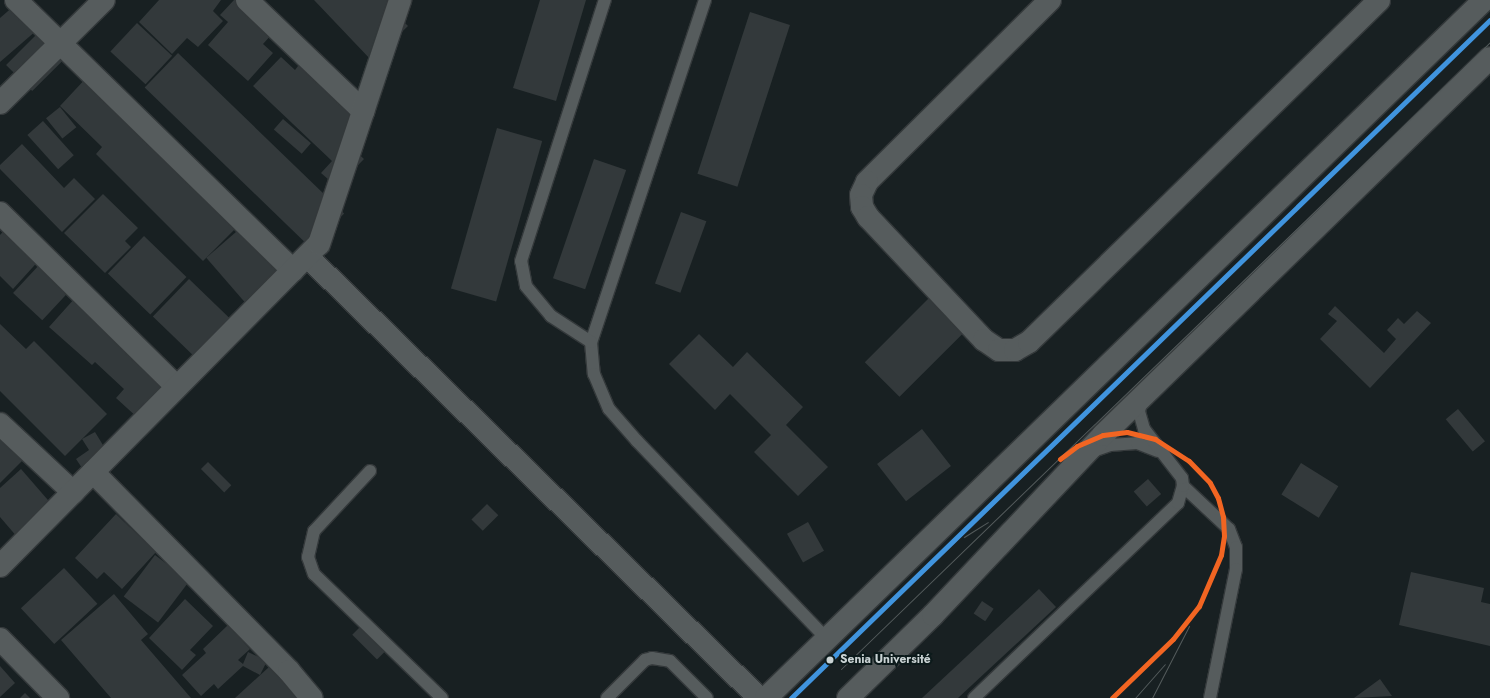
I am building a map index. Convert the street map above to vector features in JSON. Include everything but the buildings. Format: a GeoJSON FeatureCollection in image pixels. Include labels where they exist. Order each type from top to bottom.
{"type":"FeatureCollection","features":[{"type":"Feature","properties":{"kind":"street"},"geometry":{"type":"LineString","coordinates":[[16,0],[59,43],[300,263],[758,698]]}},
{"type":"Feature","properties":{"kind":"street"},"geometry":{"type":"LineString","coordinates":[[0,103],[104,0]]}},
{"type":"Feature","properties":{"kind":"street"},"geometry":{"type":"LineString","coordinates":[[247,0],[363,111]]}},
{"type":"Feature","properties":{"kind":"street"},"geometry":{"type":"LineString","coordinates":[[0,566],[319,244],[400,0]]}},
{"type":"Feature","properties":{"kind":"street"},"geometry":{"type":"LineString","coordinates":[[1050,0],[867,182],[861,195],[862,207],[868,217],[984,340],[999,350],[1015,350],[1029,342],[1379,0]]}},
{"type":"Feature","properties":{"kind":"street"},"geometry":{"type":"LineString","coordinates":[[766,698],[1484,0]]}},
{"type":"Feature","properties":{"kind":"street"},"geometry":{"type":"LineString","coordinates":[[848,698],[933,615],[1084,455],[1144,395],[1490,58]]}},
{"type":"Feature","properties":{"kind":"street"},"geometry":{"type":"LineString","coordinates":[[0,213],[177,387]]}},
{"type":"Feature","properties":{"kind":"street"},"geometry":{"type":"LineString","coordinates":[[0,424],[73,492]]}},
{"type":"Feature","properties":{"kind":"street"},"geometry":{"type":"LineString","coordinates":[[93,472],[289,671],[312,698]]}},
{"type":"Feature","properties":{"kind":"street"},"geometry":{"type":"LineString","coordinates":[[0,639],[58,698]]}},
{"type":"Feature","properties":{"kind":"lane"},"geometry":{"type":"LineString","coordinates":[[591,342],[551,316],[526,286],[521,261],[605,0]]}},
{"type":"Feature","properties":{"kind":"lane"},"geometry":{"type":"LineString","coordinates":[[706,0],[591,342],[594,374],[609,409],[637,441],[827,639]]}},
{"type":"Feature","properties":{"kind":"lane"},"geometry":{"type":"LineString","coordinates":[[1144,395],[1139,405],[1140,419],[1159,452],[1177,470],[1183,486],[1229,529],[1236,547],[1236,569],[1210,698]]}},
{"type":"Feature","properties":{"kind":"lane"},"geometry":{"type":"LineString","coordinates":[[1084,455],[1110,446],[1137,443],[1159,452]]}},
{"type":"Feature","properties":{"kind":"lane"},"geometry":{"type":"LineString","coordinates":[[370,471],[314,531],[308,557],[314,574],[442,698]]}},
{"type":"Feature","properties":{"kind":"lane"},"geometry":{"type":"LineString","coordinates":[[974,698],[1178,503],[1183,486]]}},
{"type":"Feature","properties":{"kind":"lane"},"geometry":{"type":"LineString","coordinates":[[607,698],[645,660],[652,658],[670,661],[707,698]]}},
{"type":"Feature","properties":{"kind":"tram line"},"geometry":{"type":"LineString","coordinates":[[829,660],[939,557],[1490,20]]}},
{"type":"Feature","properties":{"kind":"tram line"},"geometry":{"type":"LineString","coordinates":[[841,669],[1490,42]]}},
{"type":"Feature","properties":{"kind":"tram line"},"geometry":{"type":"LineString","coordinates":[[1079,445],[1103,435],[1118,433],[1139,433],[1155,439],[1189,461],[1210,483],[1218,498],[1223,517],[1224,536],[1221,555],[1199,606],[1173,639],[1112,698]]}},
{"type":"Feature","properties":{"kind":"tram line"},"geometry":{"type":"LineString","coordinates":[[964,537],[988,522]]}},
{"type":"Feature","properties":{"kind":"tram line"},"geometry":{"type":"LineString","coordinates":[[1152,698],[1189,626]]}},
{"type":"Feature","properties":{"kind":"tram line"},"geometry":{"type":"LineString","coordinates":[[1135,698],[1165,664]]}},
{"type":"Feature","properties":{"kind":"transit line"},"geometry":{"type":"LineString","coordinates":[[791,698],[1490,20]]}},
{"type":"Feature","properties":{"kind":"transit line"},"geometry":{"type":"LineString","coordinates":[[1060,459],[1077,446],[1103,435],[1127,432],[1155,439],[1189,461],[1210,483],[1218,498],[1223,517],[1224,536],[1221,555],[1199,606],[1173,639],[1112,698]]}},
{"type":"Feature","properties":{"kind":"place","name":"Senia Université"},"geometry":{"type":"Point","coordinates":[830,660]}}]}
